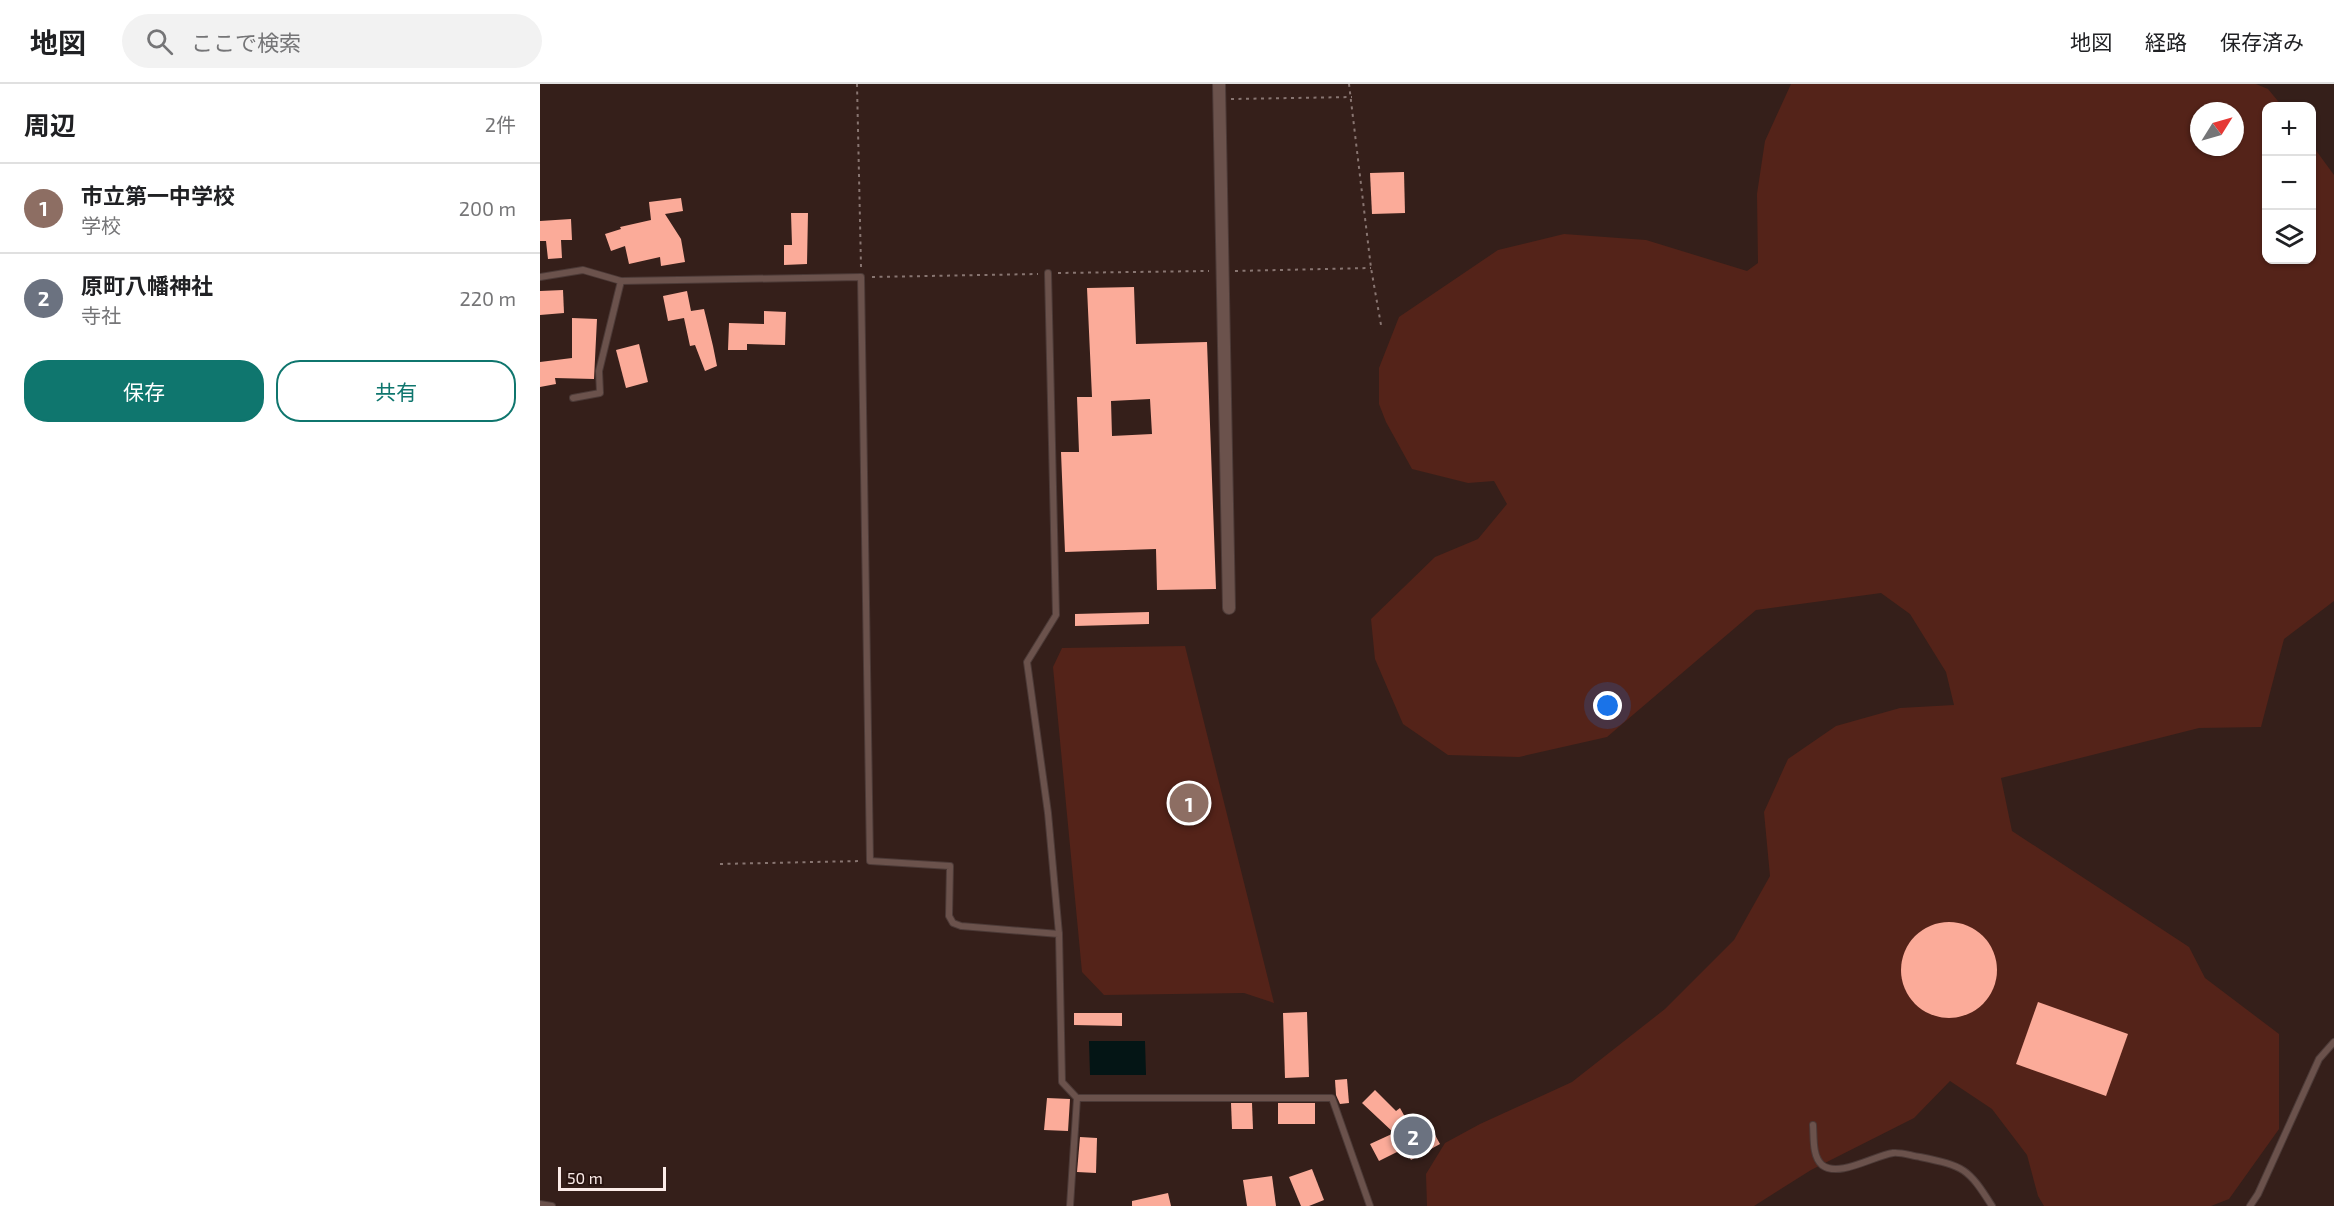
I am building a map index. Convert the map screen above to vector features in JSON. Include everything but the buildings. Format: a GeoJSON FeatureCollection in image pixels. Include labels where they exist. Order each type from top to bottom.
{"type":"FeatureCollection","features":[{"type":"Feature","properties":{"kind":"street"},"geometry":{"type":"LineString","coordinates":[[1219,84],[1229,608]]}},
{"type":"Feature","properties":{"kind":"lane"},"geometry":{"type":"LineString","coordinates":[[540,277],[583,270],[621,281],[861,277],[870,861],[950,866],[949,916],[953,923],[961,926],[1059,934]]}},
{"type":"Feature","properties":{"kind":"lane"},"geometry":{"type":"LineString","coordinates":[[1048,273],[1056,615],[1027,662],[1048,813],[1059,934],[1062,1082],[1077,1098],[1332,1098],[1370,1206]]}},
{"type":"Feature","properties":{"kind":"lane"},"geometry":{"type":"LineString","coordinates":[[573,398],[600,393],[599,371],[621,281]]}},
{"type":"Feature","properties":{"kind":"lane"},"geometry":{"type":"LineString","coordinates":[[2250,1206],[2258,1194],[2319,1059],[2334,1042]]}},
{"type":"Feature","properties":{"kind":"lane"},"geometry":{"type":"LineString","coordinates":[[1070,1206],[1077,1098]]}},
{"type":"Feature","properties":{"kind":"lane"},"geometry":{"type":"LineString","coordinates":[[1813,1125],[1815,1152],[1822,1164],[1832,1169],[1846,1170],[1865,1160],[1895,1153],[1956,1165],[1976,1180],[1992,1206]]}},
{"type":"Feature","properties":{"kind":"lane"},"geometry":{"type":"LineString","coordinates":[[540,1204],[552,1206]]}},
{"type":"Feature","properties":{"kind":"path"},"geometry":{"type":"LineString","coordinates":[[857,84],[861,277]]}},
{"type":"Feature","properties":{"kind":"path"},"geometry":{"type":"LineString","coordinates":[[1349,84],[1371,268],[1381,325]]}},
{"type":"Feature","properties":{"kind":"path"},"geometry":{"type":"LineString","coordinates":[[1220,99],[1352,97]]}},
{"type":"Feature","properties":{"kind":"path"},"geometry":{"type":"LineString","coordinates":[[1222,271],[1371,268]]}},
{"type":"Feature","properties":{"kind":"path"},"geometry":{"type":"LineString","coordinates":[[720,864],[870,861]]}},
{"type":"Feature","properties":{"kind":"shaded area"},"geometry":{"type":"Polygon","coordinates":[[[1791,84],[2256,84],[2268,89],[2279,102],[2262,102],[2262,264],[2316,264],[2316,150],[2334,175],[2334,601],[2284,639],[2261,727],[2199,728],[2001,778],[2012,831],[2189,947],[2205,978],[2279,1034],[2279,1129],[2229,1199],[2211,1206],[2044,1206],[2038,1196],[2027,1155],[1992,1109],[1950,1081],[1914,1118],[1811,1170],[1754,1206],[1427,1206],[1426,1174],[1445,1143],[1480,1124],[1572,1082],[1665,1009],[1734,940],[1770,876],[1764,812],[1788,759],[1836,726],[1900,708],[1954,705],[1946,672],[1910,614],[1881,593],[1756,610],[1607,737],[1519,757],[1448,755],[1403,724],[1375,659],[1371,619],[1435,557],[1478,539],[1507,504],[1494,481],[1468,483],[1412,469],[1386,422],[1379,404],[1379,368],[1399,317],[1498,250],[1564,234],[1646,240],[1747,271],[1758,263],[1757,194],[1765,141],[1791,84]]]}},
{"type":"Feature","properties":{"kind":"shaded area"},"geometry":{"type":"Polygon","coordinates":[[[1185,646],[1274,1003],[1244,993],[1104,995],[1082,972],[1053,667],[1062,648],[1185,646]]]}},
{"type":"Feature","properties":{"kind":"shaded area"},"geometry":{"type":"Polygon","coordinates":[[[1089,1041],[1145,1041],[1146,1075],[1090,1075],[1089,1041]]]}},
{"type":"Feature","properties":{"kind":"place","name":"市立第一中学校"},"geometry":{"type":"Point","coordinates":[1189,803]}},
{"type":"Feature","properties":{"kind":"place","name":"原町八幡神社"},"geometry":{"type":"Point","coordinates":[1413,1136]}}]}
